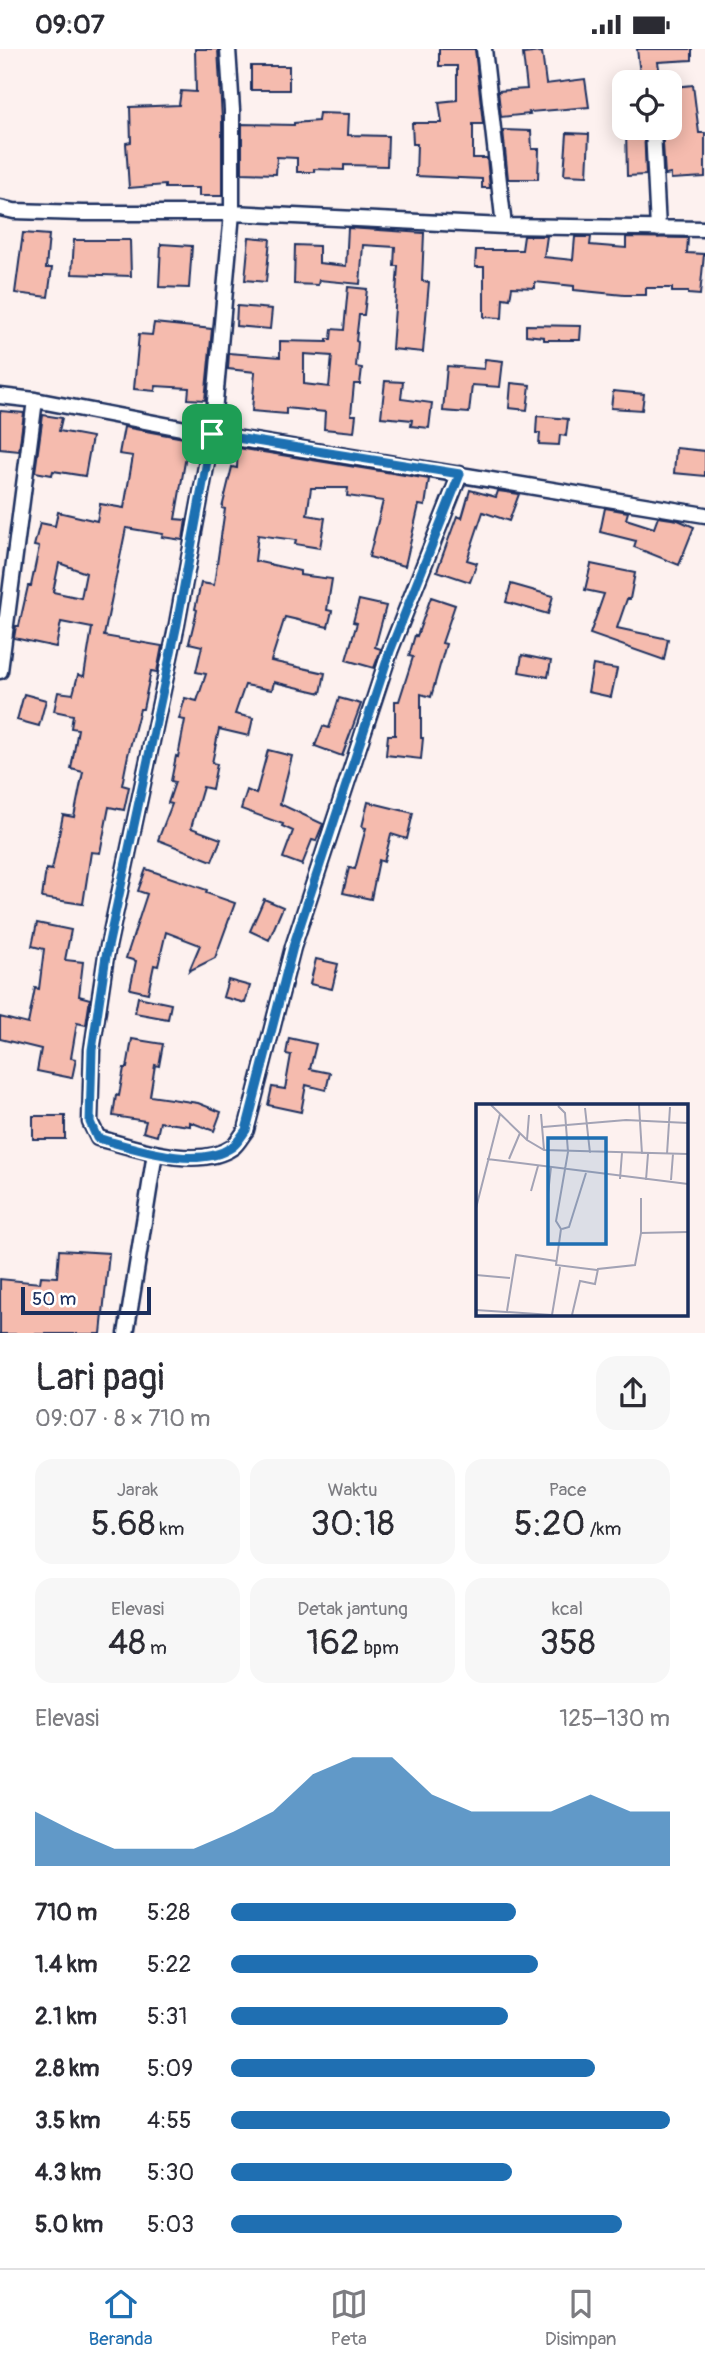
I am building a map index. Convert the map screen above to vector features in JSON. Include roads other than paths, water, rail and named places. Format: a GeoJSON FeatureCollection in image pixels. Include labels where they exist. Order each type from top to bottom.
{"type":"FeatureCollection","features":[{"type":"Feature","properties":{"kind":"street"},"geometry":{"type":"LineString","coordinates":[[228,49],[232,110],[232,213],[212,434],[177,624],[106,956],[92,1050],[90,1122],[97,1138],[155,1153],[205,1158],[233,1147],[246,1130],[298,934],[390,651],[460,474]]}},
{"type":"Feature","properties":{"kind":"street"},"geometry":{"type":"LineString","coordinates":[[484,49],[504,226]]}},
{"type":"Feature","properties":{"kind":"street"},"geometry":{"type":"LineString","coordinates":[[653,140],[657,229]]}},
{"type":"Feature","properties":{"kind":"street"},"geometry":{"type":"LineString","coordinates":[[0,208],[14,211],[83,213],[232,213],[504,226],[705,229]]}},
{"type":"Feature","properties":{"kind":"street"},"geometry":{"type":"LineString","coordinates":[[0,396],[35,400],[212,434],[705,515]]}},
{"type":"Feature","properties":{"kind":"street"},"geometry":{"type":"LineString","coordinates":[[0,671],[35,400]]}},
{"type":"Feature","properties":{"kind":"street"},"geometry":{"type":"LineString","coordinates":[[126,1333],[155,1153]]}}]}
